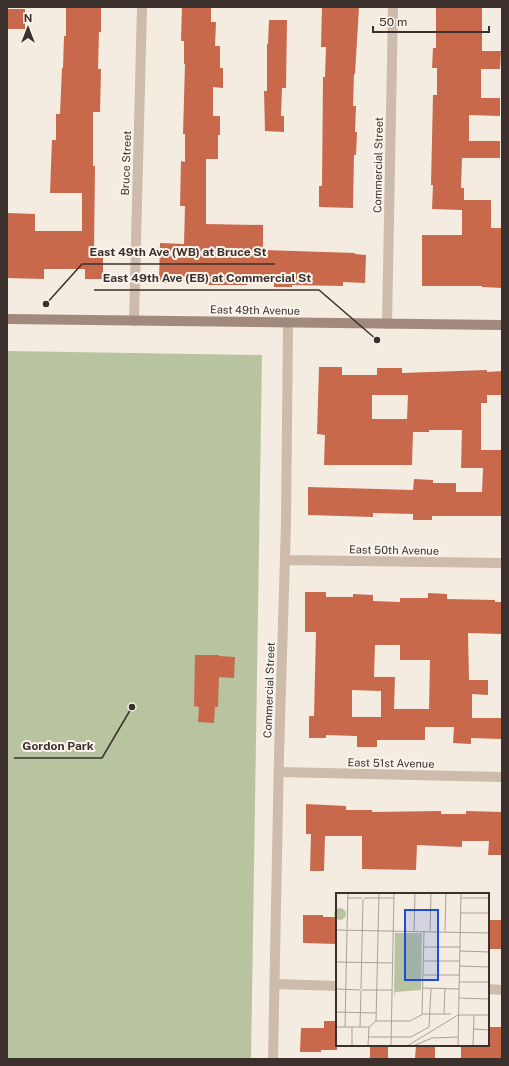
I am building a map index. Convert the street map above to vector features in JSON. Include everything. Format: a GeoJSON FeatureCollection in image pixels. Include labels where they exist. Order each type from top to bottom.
{"type":"FeatureCollection","features":[{"type":"Feature","properties":{"kind":"street","name":"Bruce Street"},"geometry":{"type":"LineString","coordinates":[[134,320],[142,7]]}},
{"type":"Feature","properties":{"kind":"street","name":"Commercial Street"},"geometry":{"type":"LineString","coordinates":[[387,324],[393,7]]}},
{"type":"Feature","properties":{"kind":"street","name":"East 49th Avenue"},"geometry":{"type":"LineString","coordinates":[[7,319],[502,325]]}},
{"type":"Feature","properties":{"kind":"street","name":"Commercial Street"},"geometry":{"type":"LineString","coordinates":[[273,1059],[285,560],[288,323]]}},
{"type":"Feature","properties":{"kind":"street","name":"East 50th Avenue"},"geometry":{"type":"LineString","coordinates":[[285,560],[502,563]]}},
{"type":"Feature","properties":{"kind":"street","name":"East 51st Avenue"},"geometry":{"type":"LineString","coordinates":[[279,772],[502,776]]}},
{"type":"Feature","properties":{"kind":"street"},"geometry":{"type":"LineString","coordinates":[[275,984],[336,986]]}},
{"type":"Feature","properties":{"kind":"street"},"geometry":{"type":"LineString","coordinates":[[489,989],[502,990]]}},
{"type":"Feature","properties":{"kind":"green space"},"geometry":{"type":"Polygon","coordinates":[[[7,351],[262,355],[251,1059],[7,1059],[7,351]]]}},
{"type":"Feature","properties":{"kind":"building"},"geometry":{"type":"Polygon","coordinates":[[[66,7],[101,7],[101,32],[99,32],[98,69],[101,69],[100,112],[93,112],[93,166],[95,166],[94,251],[103,251],[103,279],[85,279],[85,269],[44,269],[44,279],[7,278],[7,213],[35,214],[35,231],[82,231],[82,193],[50,193],[52,140],[56,140],[56,114],[60,114],[64,36],[66,36],[66,7]]]}},
{"type":"Feature","properties":{"kind":"building"},"geometry":{"type":"Polygon","coordinates":[[[182,7],[211,7],[211,22],[216,22],[215,46],[220,46],[220,68],[223,68],[223,88],[213,87],[213,116],[220,116],[220,135],[218,135],[218,159],[206,159],[206,224],[263,225],[263,250],[355,253],[366,255],[365,283],[343,282],[343,286],[292,285],[292,287],[274,287],[274,282],[247,281],[247,285],[205,285],[205,282],[181,281],[181,283],[159,283],[160,243],[184,244],[185,206],[180,206],[181,161],[185,162],[185,134],[183,134],[185,64],[184,41],[181,41],[182,7]]]}},
{"type":"Feature","properties":{"kind":"building"},"geometry":{"type":"Polygon","coordinates":[[[322,7],[359,7],[353,106],[356,106],[355,132],[357,132],[356,155],[354,155],[353,208],[319,207],[319,186],[322,186],[323,77],[325,77],[326,47],[321,47],[322,7]]]}},
{"type":"Feature","properties":{"kind":"building"},"geometry":{"type":"Polygon","coordinates":[[[436,7],[482,7],[482,51],[501,51],[500,69],[481,69],[481,98],[500,98],[500,116],[469,115],[469,141],[500,141],[500,158],[462,158],[461,188],[464,188],[464,200],[491,200],[491,228],[502,228],[502,288],[482,286],[422,286],[422,235],[462,235],[462,210],[432,209],[433,185],[431,185],[433,95],[437,95],[437,68],[432,68],[433,48],[436,48],[436,7]]]}},
{"type":"Feature","properties":{"kind":"building"},"geometry":{"type":"Polygon","coordinates":[[[7,9],[25,9],[25,29],[7,29],[7,9]]]}},
{"type":"Feature","properties":{"kind":"building"},"geometry":{"type":"Polygon","coordinates":[[[269,20],[287,20],[286,88],[282,88],[281,116],[284,116],[284,132],[265,131],[264,91],[267,91],[267,44],[269,20]]]}},
{"type":"Feature","properties":{"kind":"building"},"geometry":{"type":"Polygon","coordinates":[[[319,367],[342,367],[342,375],[377,375],[377,368],[402,368],[402,373],[487,370],[487,372],[502,371],[502,395],[487,395],[487,403],[481,403],[481,450],[502,450],[501,516],[432,516],[432,520],[413,520],[413,514],[373,513],[373,517],[308,515],[308,487],[413,490],[414,479],[433,480],[433,483],[456,483],[456,492],[482,492],[483,468],[461,468],[462,430],[429,430],[429,432],[413,432],[412,465],[324,465],[325,435],[317,434],[319,367]],[[372,395],[372,419],[407,419],[408,395],[372,395]]]}},
{"type":"Feature","properties":{"kind":"building"},"geometry":{"type":"Polygon","coordinates":[[[305,592],[326,592],[326,597],[353,597],[353,594],[373,595],[373,601],[400,602],[400,598],[428,598],[428,593],[447,594],[447,599],[495,600],[495,602],[502,602],[502,634],[468,633],[469,680],[488,680],[488,695],[472,694],[472,718],[502,718],[502,739],[471,738],[471,744],[453,743],[454,727],[425,727],[425,740],[377,740],[377,747],[357,747],[357,736],[326,735],[326,738],[309,738],[309,716],[314,716],[316,632],[305,632],[305,592]],[[375,645],[374,677],[395,677],[394,709],[429,709],[430,660],[400,660],[400,645],[375,645]],[[352,690],[352,717],[381,717],[381,691],[352,690]]]}},
{"type":"Feature","properties":{"kind":"building"},"geometry":{"type":"Polygon","coordinates":[[[195,655],[235,657],[234,678],[219,677],[218,707],[215,707],[214,723],[198,722],[199,707],[194,706],[195,655]]]}},
{"type":"Feature","properties":{"kind":"building"},"geometry":{"type":"Polygon","coordinates":[[[306,804],[346,806],[346,810],[372,810],[372,812],[441,811],[441,814],[466,814],[466,811],[502,812],[502,855],[488,855],[489,841],[462,841],[462,847],[417,845],[416,870],[362,869],[362,836],[325,836],[324,871],[310,871],[311,834],[306,834],[306,804]]]}},
{"type":"Feature","properties":{"kind":"building"},"geometry":{"type":"Polygon","coordinates":[[[303,915],[323,915],[323,917],[336,917],[336,944],[303,943],[303,915]]]}},
{"type":"Feature","properties":{"kind":"building"},"geometry":{"type":"Polygon","coordinates":[[[489,920],[502,920],[502,949],[489,949],[489,920]]]}},
{"type":"Feature","properties":{"kind":"building"},"geometry":{"type":"Polygon","coordinates":[[[324,1021],[336,1021],[337,1050],[300,1052],[301,1028],[324,1028],[324,1021]]]}},
{"type":"Feature","properties":{"kind":"building"},"geometry":{"type":"Polygon","coordinates":[[[489,1027],[502,1027],[502,1059],[461,1058],[461,1046],[489,1046],[489,1027]]]}},
{"type":"Feature","properties":{"kind":"building"},"geometry":{"type":"Polygon","coordinates":[[[370,1046],[388,1046],[388,1059],[370,1059],[370,1046]]]}},
{"type":"Feature","properties":{"kind":"building"},"geometry":{"type":"Polygon","coordinates":[[[416,1046],[435,1046],[435,1059],[415,1059],[416,1046]]]}},
{"type":"Feature","properties":{"kind":"place","name":"East 49th Ave (WB) at Bruce St"},"geometry":{"type":"Point","coordinates":[46,304]}},
{"type":"Feature","properties":{"kind":"place","name":"East 49th Ave (EB) at Commercial St"},"geometry":{"type":"Point","coordinates":[377,340]}},
{"type":"Feature","properties":{"kind":"place","name":"Gordon Park"},"geometry":{"type":"Point","coordinates":[132,707]}}]}
